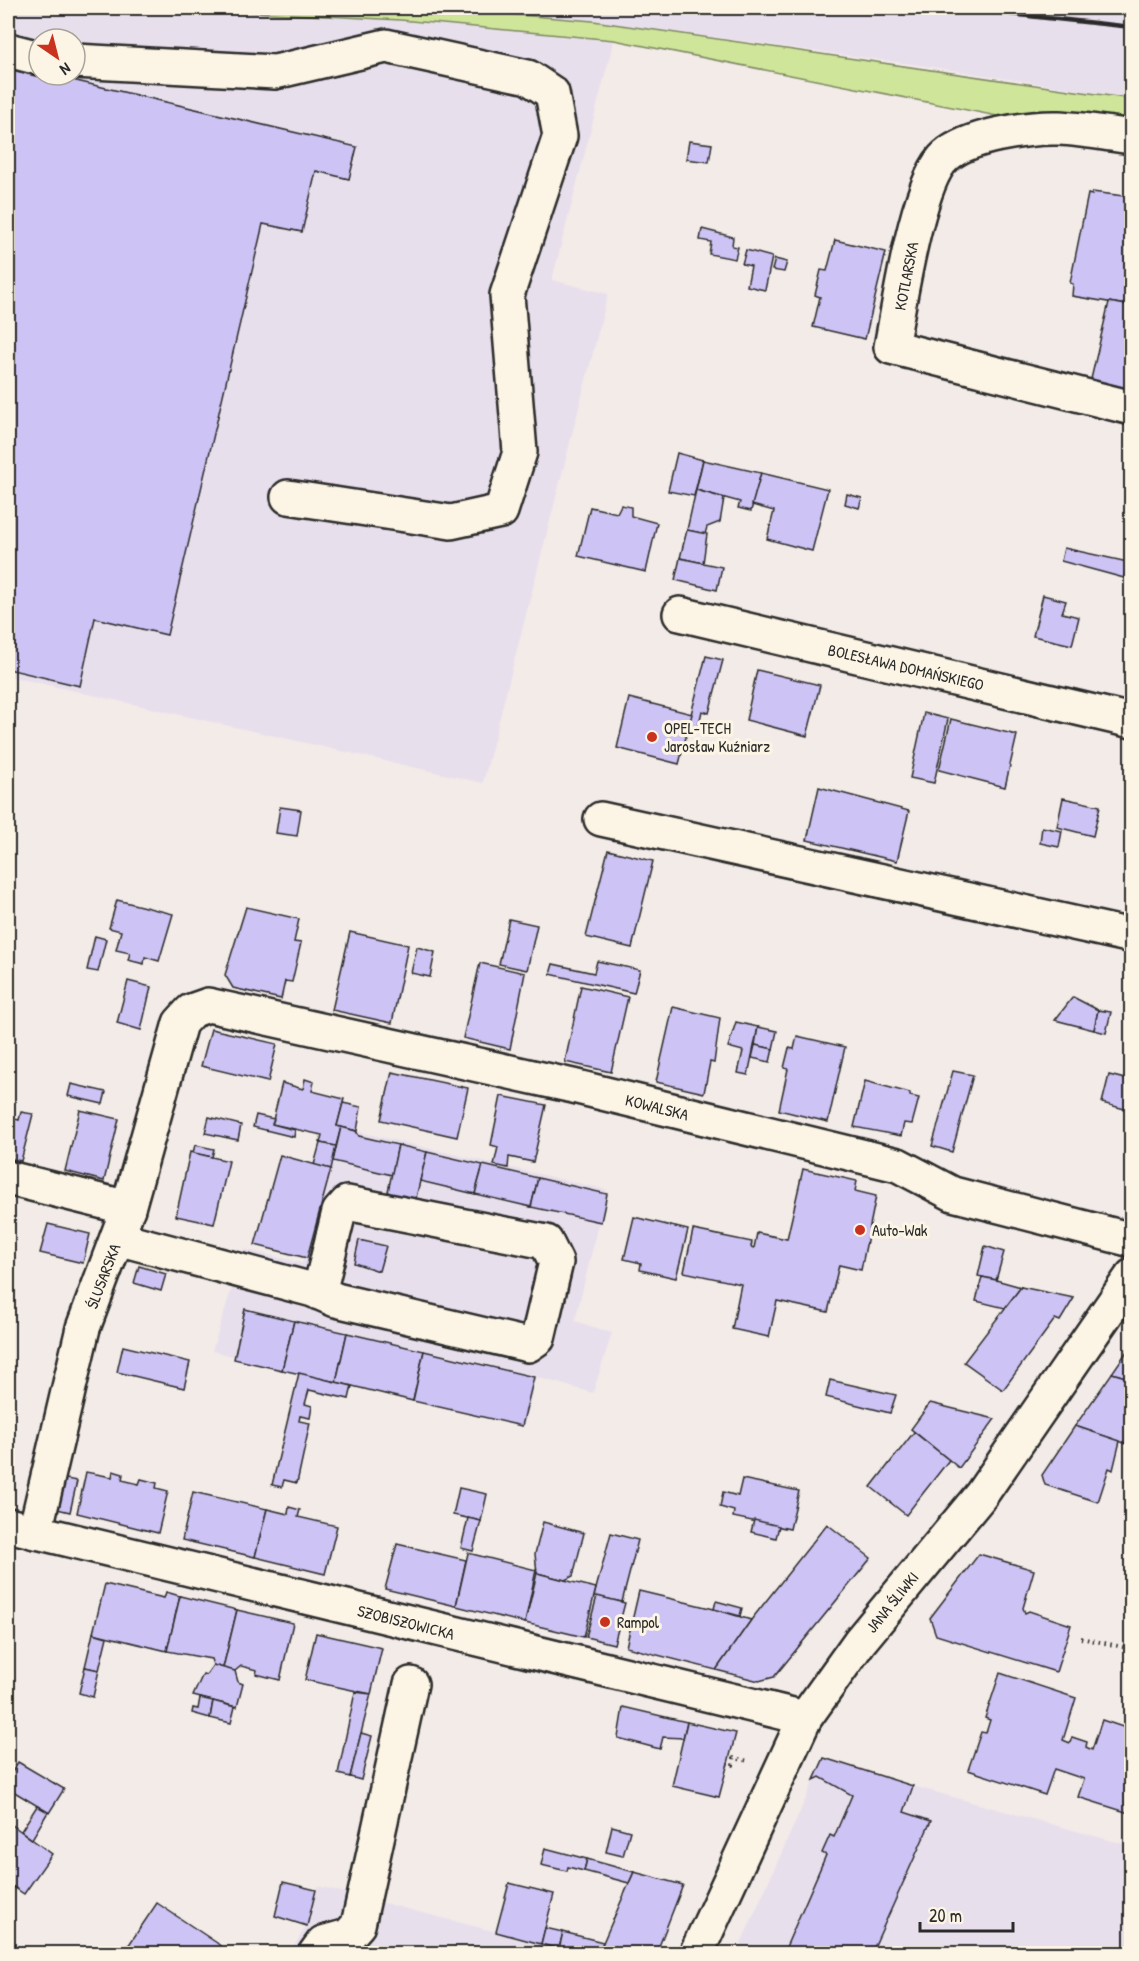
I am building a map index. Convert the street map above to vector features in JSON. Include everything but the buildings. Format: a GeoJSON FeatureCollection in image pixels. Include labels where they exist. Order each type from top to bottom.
{"type":"FeatureCollection","features":[{"type":"Feature","properties":{"kind":"street"},"geometry":{"type":"LineString","coordinates":[[87,62],[275,72],[386,46],[528,77],[552,93],[560,136],[507,294],[520,452],[501,511],[451,522],[288,497]]}},
{"type":"Feature","properties":{"kind":"street"},"geometry":{"type":"LineString","coordinates":[[8,50],[27,55]]}},
{"type":"Feature","properties":{"kind":"street","name":"KOTLARSKA"},"geometry":{"type":"LineString","coordinates":[[1131,137],[1058,128],[980,137],[945,156],[935,171],[918,212],[891,347],[1131,408]]}},
{"type":"Feature","properties":{"kind":"street","name":"BOLESŁAWA DOMAŃSKIEGO"},"geometry":{"type":"LineString","coordinates":[[680,614],[1131,721]]}},
{"type":"Feature","properties":{"kind":"street"},"geometry":{"type":"LineString","coordinates":[[601,819],[1131,936]]}},
{"type":"Feature","properties":{"kind":"street","name":"KOWALSKA"},"geometry":{"type":"LineString","coordinates":[[180,1023],[191,1011],[208,1005],[573,1086],[898,1165],[953,1194],[1131,1240]]}},
{"type":"Feature","properties":{"kind":"street","name":"ŚLUSARSKA"},"geometry":{"type":"LineString","coordinates":[[21,1528],[83,1328],[128,1208],[180,1023]]}},
{"type":"Feature","properties":{"kind":"street"},"geometry":{"type":"LineString","coordinates":[[8,1178],[128,1208]]}},
{"type":"Feature","properties":{"kind":"street"},"geometry":{"type":"LineString","coordinates":[[117,1238],[319,1293],[336,1300],[528,1345],[538,1338],[556,1262],[546,1242],[347,1203],[339,1212],[319,1293]]}},
{"type":"Feature","properties":{"kind":"street","name":"JANA ŚLIWKI"},"geometry":{"type":"LineString","coordinates":[[696,1953],[805,1718],[860,1641],[981,1494],[1071,1367],[1131,1276]]}},
{"type":"Feature","properties":{"kind":"street","name":"SZOBISZOWICKA"},"geometry":{"type":"LineString","coordinates":[[21,1528],[805,1718]]}},
{"type":"Feature","properties":{"kind":"street"},"geometry":{"type":"LineString","coordinates":[[315,1953],[323,1943],[348,1936],[358,1925],[411,1684]]}},
{"type":"Feature","properties":{"kind":"path"},"geometry":{"type":"LineString","coordinates":[[1081,1638],[1131,1648]]}},
{"type":"Feature","properties":{"kind":"path"},"geometry":{"type":"LineString","coordinates":[[727,1764],[733,1765],[734,1758],[749,1761]]}},
{"type":"Feature","properties":{"kind":"shaded area"},"geometry":{"type":"Polygon","coordinates":[[[8,8],[250,8],[614,40],[552,280],[608,294],[483,783],[8,676],[8,8]]]}},
{"type":"Feature","properties":{"kind":"shaded area"},"geometry":{"type":"Polygon","coordinates":[[[436,8],[1131,8],[1131,98],[918,65],[593,21],[436,8]]]}},
{"type":"Feature","properties":{"kind":"shaded area"},"geometry":{"type":"Polygon","coordinates":[[[338,1127],[607,1190],[575,1321],[612,1333],[593,1393],[536,1377],[524,1427],[212,1351],[244,1249],[302,1263],[338,1127]]]}},
{"type":"Feature","properties":{"kind":"shaded area"},"geometry":{"type":"Polygon","coordinates":[[[824,1758],[913,1786],[1131,1846],[1131,1953],[736,1954],[824,1758]]]}},
{"type":"Feature","properties":{"kind":"shaded area"},"geometry":{"type":"Polygon","coordinates":[[[318,1886],[578,1953],[289,1954],[307,1925],[318,1886]]]}},
{"type":"Feature","properties":{"kind":"green space"},"geometry":{"type":"Polygon","coordinates":[[[178,8],[436,8],[593,21],[1131,99],[1131,135],[1058,128],[614,40],[400,20],[178,8]]]}},
{"type":"Feature","properties":{"kind":"railway"},"geometry":{"type":"LineString","coordinates":[[954,8],[1132,27]]}},
{"type":"Feature","properties":{"kind":"place","name":"OPEL-TECH Jarosław Kuźniarz"},"geometry":{"type":"Point","coordinates":[652,737]}},
{"type":"Feature","properties":{"kind":"place","name":"Auto-Wak"},"geometry":{"type":"Point","coordinates":[860,1230]}},
{"type":"Feature","properties":{"kind":"place","name":"Rampol"},"geometry":{"type":"Point","coordinates":[605,1622]}}]}
